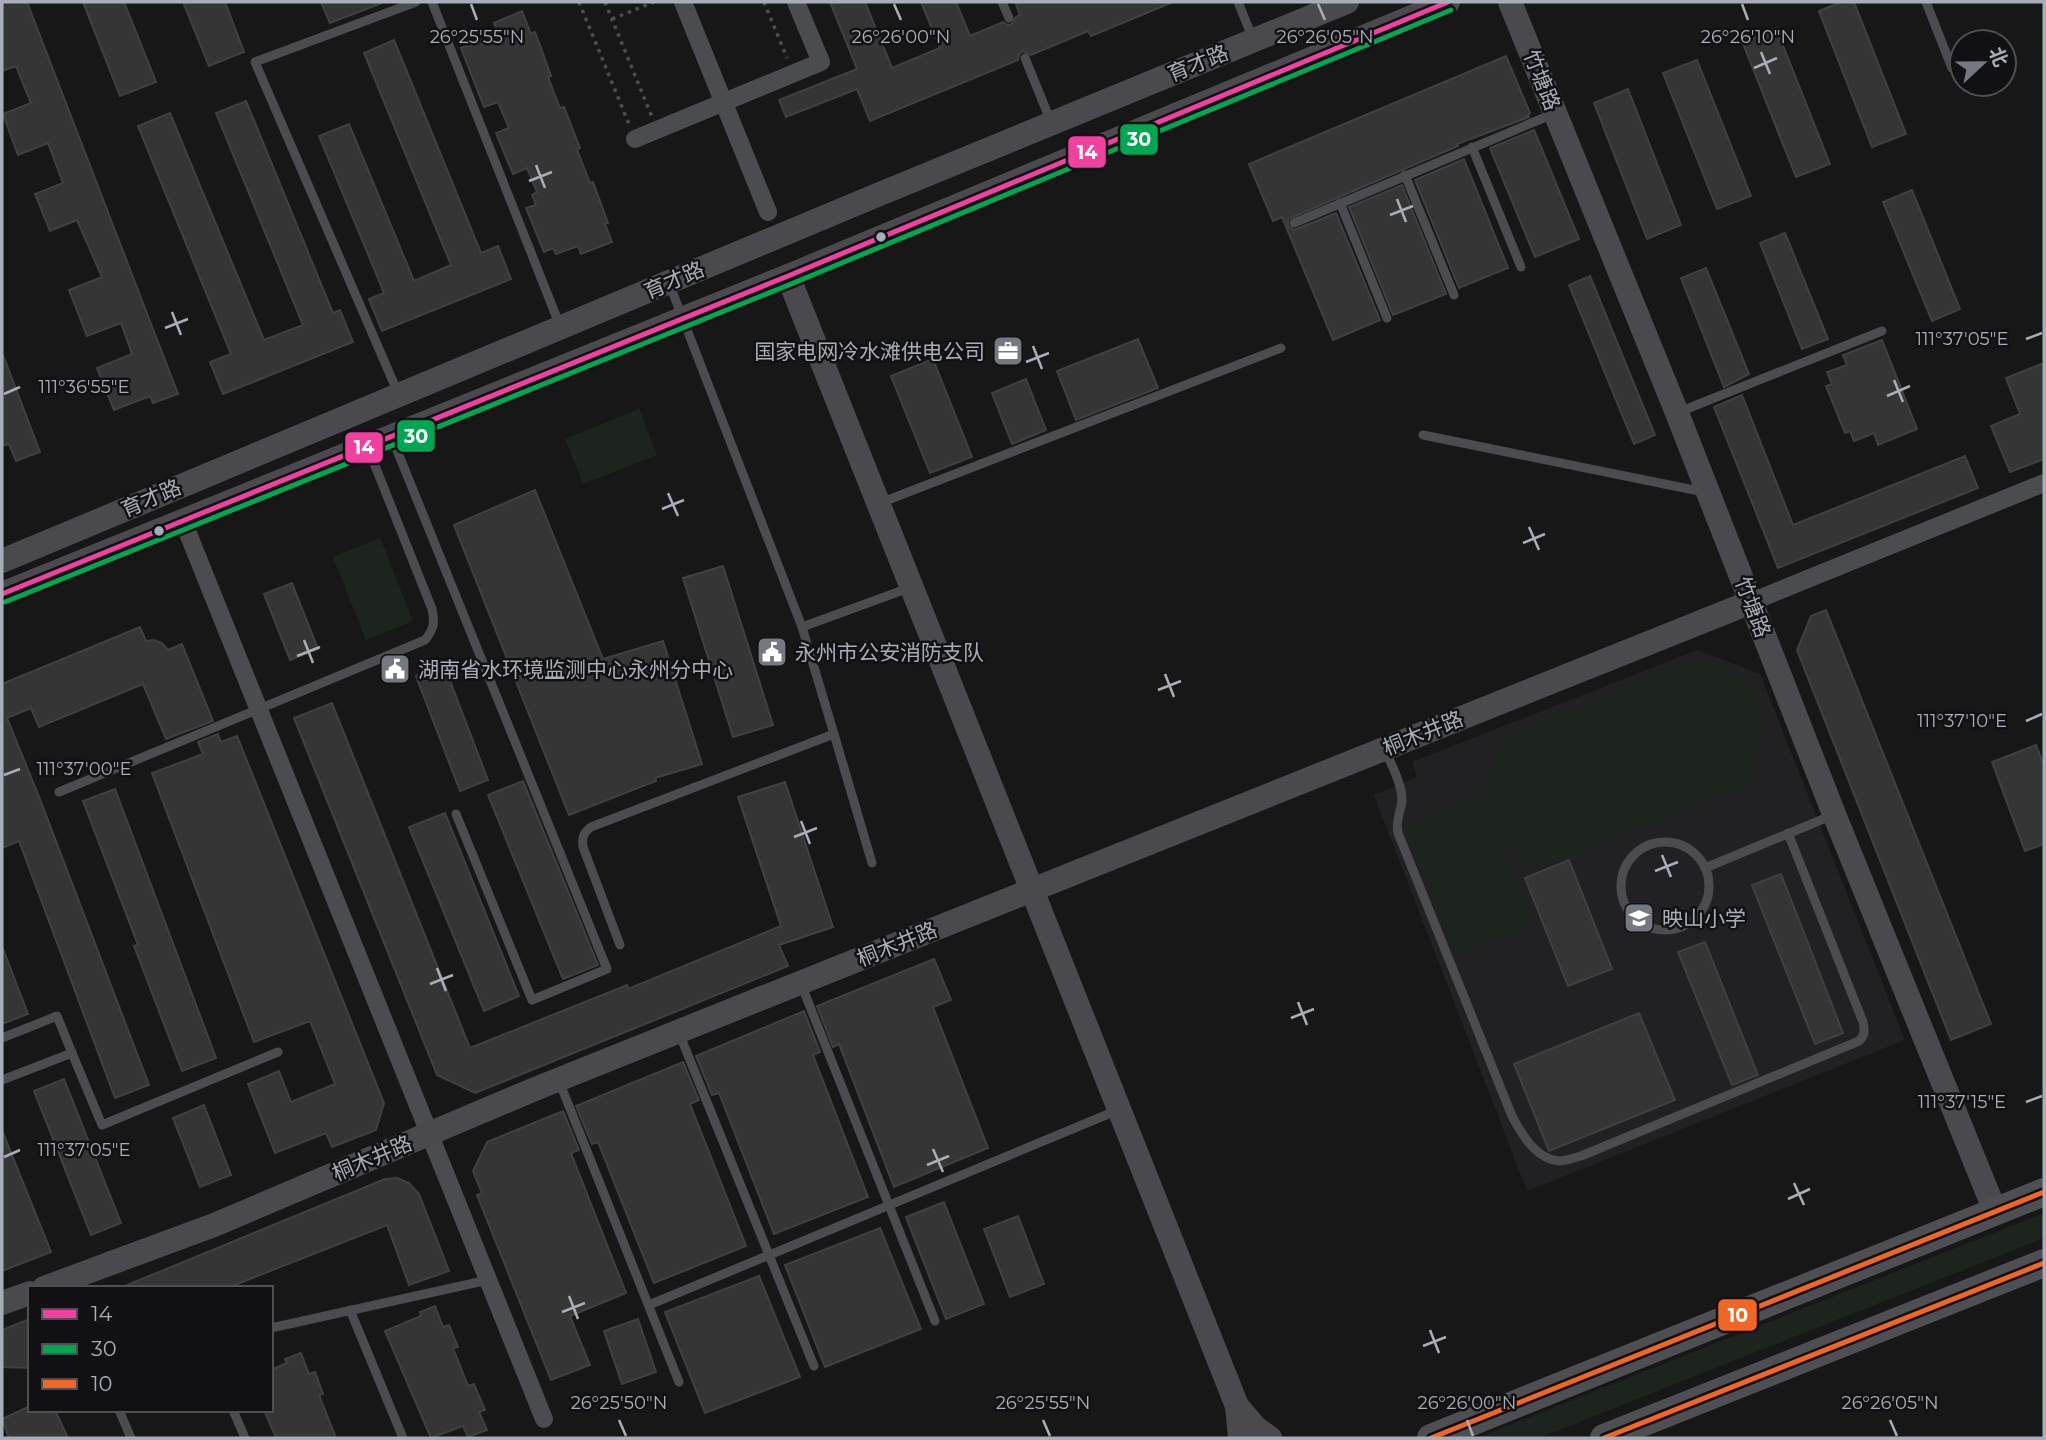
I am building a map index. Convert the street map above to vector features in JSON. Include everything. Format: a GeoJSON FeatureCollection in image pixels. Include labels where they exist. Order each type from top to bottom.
{"type":"FeatureCollection","features":[{"type":"Feature","properties":{"kind":"main road"},"geometry":{"type":"LineString","coordinates":[[1431,1438],[2044,1192]]}},
{"type":"Feature","properties":{"kind":"main road"},"geometry":{"type":"LineString","coordinates":[[1604,1438],[2044,1263]]}},
{"type":"Feature","properties":{"kind":"street"},"geometry":{"type":"LineString","coordinates":[[683,2],[768,212]]}},
{"type":"Feature","properties":{"kind":"street"},"geometry":{"type":"LineString","coordinates":[[635,139],[821,62],[796,2]]}},
{"type":"Feature","properties":{"kind":"street","name":"育才路"},"geometry":{"type":"LineString","coordinates":[[2,561],[1347,2]]}},
{"type":"Feature","properties":{"kind":"street","name":"育才路"},"geometry":{"type":"LineString","coordinates":[[2,594],[683,319],[1448,2]]}},
{"type":"Feature","properties":{"kind":"street","name":"竹塘路"},"geometry":{"type":"LineString","coordinates":[[1510,2],[1995,1211]]}},
{"type":"Feature","properties":{"kind":"street"},"geometry":{"type":"LineString","coordinates":[[788,276],[1237,1406],[1240,1438]]}},
{"type":"Feature","properties":{"kind":"street"},"geometry":{"type":"LineString","coordinates":[[1751,602],[2044,483]]}},
{"type":"Feature","properties":{"kind":"street"},"geometry":{"type":"LineString","coordinates":[[183,521],[544,1419]]}},
{"type":"Feature","properties":{"kind":"street","name":"桐木井路"},"geometry":{"type":"LineString","coordinates":[[49,1286],[233,1217],[559,1079],[1751,602]]}},
{"type":"Feature","properties":{"kind":"street"},"geometry":{"type":"LineString","coordinates":[[2,1303],[28,1294]]}},
{"type":"Feature","properties":{"kind":"street"},"geometry":{"type":"LineString","coordinates":[[1237,1406],[1256,1428],[1270,1438]]}},
{"type":"Feature","properties":{"kind":"lane"},"geometry":{"type":"LineString","coordinates":[[398,395],[255,62],[416,2]]}},
{"type":"Feature","properties":{"kind":"lane"},"geometry":{"type":"LineString","coordinates":[[432,2],[561,327]]}},
{"type":"Feature","properties":{"kind":"lane"},"geometry":{"type":"LineString","coordinates":[[1002,2],[1009,18]]}},
{"type":"Feature","properties":{"kind":"lane"},"geometry":{"type":"LineString","coordinates":[[1238,2],[1254,40]]}},
{"type":"Feature","properties":{"kind":"lane"},"geometry":{"type":"LineString","coordinates":[[1926,2],[1948,58]]}},
{"type":"Feature","properties":{"kind":"lane"},"geometry":{"type":"LineString","coordinates":[[1025,58],[1051,123]]}},
{"type":"Feature","properties":{"kind":"lane"},"geometry":{"type":"LineString","coordinates":[[1294,223],[1555,113]]}},
{"type":"Feature","properties":{"kind":"lane"},"geometry":{"type":"LineString","coordinates":[[1472,147],[1521,267]]}},
{"type":"Feature","properties":{"kind":"lane"},"geometry":{"type":"LineString","coordinates":[[1405,175],[1454,295]]}},
{"type":"Feature","properties":{"kind":"lane"},"geometry":{"type":"LineString","coordinates":[[1340,203],[1387,318]]}},
{"type":"Feature","properties":{"kind":"lane"},"geometry":{"type":"LineString","coordinates":[[669,282],[802,627],[872,863]]}},
{"type":"Feature","properties":{"kind":"lane"},"geometry":{"type":"LineString","coordinates":[[1677,413],[1882,331]]}},
{"type":"Feature","properties":{"kind":"lane"},"geometry":{"type":"LineString","coordinates":[[879,504],[1281,348]]}},
{"type":"Feature","properties":{"kind":"lane"},"geometry":{"type":"LineString","coordinates":[[1423,435],[1709,494]]}},
{"type":"Feature","properties":{"kind":"lane"},"geometry":{"type":"LineString","coordinates":[[391,437],[607,968],[532,1000],[456,814]]}},
{"type":"Feature","properties":{"kind":"lane"},"geometry":{"type":"LineString","coordinates":[[59,792],[425,640],[435,622],[432,609],[367,446]]}},
{"type":"Feature","properties":{"kind":"lane"},"geometry":{"type":"LineString","coordinates":[[802,627],[911,587]]}},
{"type":"Feature","properties":{"kind":"lane"},"geometry":{"type":"LineString","coordinates":[[620,945],[583,848],[584,831],[834,734]]}},
{"type":"Feature","properties":{"kind":"lane"},"geometry":{"type":"LineString","coordinates":[[1385,748],[1401,793],[1396,825],[1398,833],[1512,1116],[1532,1147],[1545,1157],[1561,1161],[1581,1156],[1859,1041],[1863,1037],[1863,1022],[1788,833]]}},
{"type":"Feature","properties":{"kind":"lane"},"geometry":{"type":"LineString","coordinates":[[1705,867],[1834,814]]}},
{"type":"Feature","properties":{"kind":"lane"},"geometry":{"type":"LineString","coordinates":[[1661,841],[1676,843],[1690,849],[1705,867],[1709,888],[1707,902],[1689,924],[1675,929],[1654,929],[1635,919],[1626,908],[1620,879],[1625,864],[1634,853],[1647,845],[1661,841]]}},
{"type":"Feature","properties":{"kind":"lane"},"geometry":{"type":"LineString","coordinates":[[801,983],[935,1321]]}},
{"type":"Feature","properties":{"kind":"lane"},"geometry":{"type":"LineString","coordinates":[[2,1038],[57,1016],[102,1125],[278,1052]]}},
{"type":"Feature","properties":{"kind":"lane"},"geometry":{"type":"LineString","coordinates":[[678,1031],[814,1366]]}},
{"type":"Feature","properties":{"kind":"lane"},"geometry":{"type":"LineString","coordinates":[[2,1080],[72,1053]]}},
{"type":"Feature","properties":{"kind":"lane"},"geometry":{"type":"LineString","coordinates":[[559,1079],[679,1382]]}},
{"type":"Feature","properties":{"kind":"lane"},"geometry":{"type":"LineString","coordinates":[[649,1306],[1120,1109]]}},
{"type":"Feature","properties":{"kind":"lane"},"geometry":{"type":"LineString","coordinates":[[273,1328],[488,1280]]}},
{"type":"Feature","properties":{"kind":"lane"},"geometry":{"type":"LineString","coordinates":[[351,1310],[403,1438]]}},
{"type":"Feature","properties":{"kind":"lane"},"geometry":{"type":"LineString","coordinates":[[120,1412],[131,1438]]}},
{"type":"Feature","properties":{"kind":"lane"},"geometry":{"type":"LineString","coordinates":[[234,1412],[245,1438]]}},
{"type":"Feature","properties":{"kind":"path"},"geometry":{"type":"LineString","coordinates":[[579,2],[635,139]]}},
{"type":"Feature","properties":{"kind":"path"},"geometry":{"type":"LineString","coordinates":[[606,2],[658,130]]}},
{"type":"Feature","properties":{"kind":"path"},"geometry":{"type":"LineString","coordinates":[[612,19],[654,2]]}},
{"type":"Feature","properties":{"kind":"path"},"geometry":{"type":"LineString","coordinates":[[764,2],[793,73]]}},
{"type":"Feature","properties":{"kind":"shaded area"},"geometry":{"type":"Polygon","coordinates":[[[639,409],[657,455],[583,484],[565,439],[639,409]]]}},
{"type":"Feature","properties":{"kind":"shaded area"},"geometry":{"type":"Polygon","coordinates":[[[380,538],[413,621],[366,640],[333,557],[380,538]]]}},
{"type":"Feature","properties":{"kind":"shaded area","name":"映山小学"},"geometry":{"type":"Polygon","coordinates":[[[1697,650],[1760,674],[1905,1040],[1527,1191],[1374,795],[1417,777],[1412,762],[1697,650]]]}},
{"type":"Feature","properties":{"kind":"shaded area"},"geometry":{"type":"Polygon","coordinates":[[[1706,661],[1739,677],[1751,688],[1759,701],[1763,730],[1760,747],[1752,765],[1757,779],[1531,871],[1523,855],[1496,825],[1486,797],[1488,769],[1493,755],[1502,743],[1514,733],[1674,667],[1706,661]]]}},
{"type":"Feature","properties":{"kind":"shaded area"},"geometry":{"type":"Polygon","coordinates":[[[1481,794],[1534,923],[1456,955],[1403,825],[1481,794]]]}},
{"type":"Feature","properties":{"kind":"shaded area"},"geometry":{"type":"Polygon","coordinates":[[[2044,1213],[2044,1238],[1539,1438],[1477,1438],[2044,1213]]]}},
{"type":"Feature","properties":{"kind":"building"},"geometry":{"type":"Polygon","coordinates":[[[2,2],[27,2],[178,394],[153,403],[150,396],[114,410],[97,368],[132,354],[121,323],[87,336],[69,290],[102,277],[77,220],[50,231],[35,194],[63,183],[48,143],[18,155],[3,114],[31,103],[16,66],[2,71],[2,2]]]}},
{"type":"Feature","properties":{"kind":"building"},"geometry":{"type":"Polygon","coordinates":[[[83,2],[124,2],[156,82],[120,96],[83,2]]]}},
{"type":"Feature","properties":{"kind":"building"},"geometry":{"type":"Polygon","coordinates":[[[183,2],[225,2],[244,52],[209,66],[183,2]]]}},
{"type":"Feature","properties":{"kind":"building"},"geometry":{"type":"Polygon","coordinates":[[[321,2],[382,2],[382,3],[330,23],[321,2]]]}},
{"type":"Feature","properties":{"kind":"building"},"geometry":{"type":"Polygon","coordinates":[[[830,2],[865,2],[892,68],[940,48],[921,2],[956,2],[970,36],[1003,22],[1012,24],[1020,15],[1015,2],[1173,2],[1091,36],[1088,31],[1031,55],[1023,51],[1018,60],[870,121],[857,89],[786,117],[779,100],[857,69],[830,2]]]}},
{"type":"Feature","properties":{"kind":"building"},"geometry":{"type":"Polygon","coordinates":[[[1841,2],[1854,2],[1906,134],[1872,147],[1819,11],[1841,2]]]}},
{"type":"Feature","properties":{"kind":"building"},"geometry":{"type":"Polygon","coordinates":[[[522,11],[531,34],[535,32],[551,76],[548,77],[560,108],[564,107],[580,148],[577,150],[590,183],[593,182],[608,223],[605,224],[612,242],[581,254],[578,246],[556,254],[553,248],[544,252],[526,208],[536,205],[532,195],[537,192],[527,168],[513,174],[496,133],[509,128],[498,102],[484,107],[461,48],[498,33],[494,23],[522,11]]]}},
{"type":"Feature","properties":{"kind":"building"},"geometry":{"type":"Polygon","coordinates":[[[1776,28],[1830,164],[1796,177],[1742,41],[1776,28]]]}},
{"type":"Feature","properties":{"kind":"building"},"geometry":{"type":"Polygon","coordinates":[[[394,40],[481,253],[498,246],[511,279],[382,331],[369,299],[384,293],[319,136],[349,124],[414,281],[451,265],[364,53],[394,40]]]}},
{"type":"Feature","properties":{"kind":"building"},"geometry":{"type":"Polygon","coordinates":[[[1506,56],[1530,113],[1529,117],[1457,144],[1458,146],[1288,219],[1288,226],[1294,230],[1336,213],[1380,320],[1333,340],[1282,217],[1273,221],[1249,164],[1506,56]]]}},
{"type":"Feature","properties":{"kind":"building"},"geometry":{"type":"Polygon","coordinates":[[[1697,60],[1751,196],[1717,209],[1663,73],[1697,60]]]}},
{"type":"Feature","properties":{"kind":"building"},"geometry":{"type":"Polygon","coordinates":[[[1628,89],[1681,225],[1647,239],[1594,103],[1628,89]]]}},
{"type":"Feature","properties":{"kind":"building"},"geometry":{"type":"Polygon","coordinates":[[[246,101],[333,313],[340,310],[353,342],[223,394],[210,362],[231,354],[138,126],[170,113],[264,340],[303,325],[216,113],[246,101]]]}},
{"type":"Feature","properties":{"kind":"building"},"geometry":{"type":"Polygon","coordinates":[[[1534,130],[1579,239],[1535,257],[1490,148],[1534,130]]]}},
{"type":"Feature","properties":{"kind":"building"},"geometry":{"type":"Polygon","coordinates":[[[1464,159],[1508,268],[1459,288],[1415,180],[1464,159]]]}},
{"type":"Feature","properties":{"kind":"building"},"geometry":{"type":"Polygon","coordinates":[[[1402,185],[1446,294],[1393,315],[1349,207],[1402,185]]]}},
{"type":"Feature","properties":{"kind":"building"},"geometry":{"type":"Polygon","coordinates":[[[1912,190],[1960,309],[1932,321],[1883,202],[1912,190]]]}},
{"type":"Feature","properties":{"kind":"building"},"geometry":{"type":"Polygon","coordinates":[[[1785,233],[1828,339],[1802,349],[1760,243],[1785,233]]]}},
{"type":"Feature","properties":{"kind":"building"},"geometry":{"type":"Polygon","coordinates":[[[1706,268],[1749,374],[1724,387],[1681,278],[1706,268]]]}},
{"type":"Feature","properties":{"kind":"building"},"geometry":{"type":"Polygon","coordinates":[[[1590,276],[1655,435],[1634,444],[1569,285],[1590,276]]]}},
{"type":"Feature","properties":{"kind":"building"},"geometry":{"type":"Polygon","coordinates":[[[1138,339],[1158,388],[1076,420],[1057,371],[1138,339]]]}},
{"type":"Feature","properties":{"kind":"building"},"geometry":{"type":"Polygon","coordinates":[[[1882,340],[1917,429],[1878,445],[1874,433],[1854,441],[1850,431],[1845,433],[1826,386],[1832,384],[1827,372],[1847,365],[1843,355],[1882,340]]]}},
{"type":"Feature","properties":{"kind":"building"},"geometry":{"type":"Polygon","coordinates":[[[3,355],[40,452],[16,461],[9,444],[2,446],[3,355]]]}},
{"type":"Feature","properties":{"kind":"building"},"geometry":{"type":"Polygon","coordinates":[[[933,359],[972,457],[930,473],[891,376],[933,359]]]}},
{"type":"Feature","properties":{"kind":"building"},"geometry":{"type":"Polygon","coordinates":[[[2044,363],[2044,459],[2010,472],[1991,426],[2020,414],[2006,378],[2044,363]]]}},
{"type":"Feature","properties":{"kind":"building"},"geometry":{"type":"Polygon","coordinates":[[[1026,379],[1046,430],[1012,444],[992,393],[1026,379]]]}},
{"type":"Feature","properties":{"kind":"building"},"geometry":{"type":"Polygon","coordinates":[[[1742,395],[1793,525],[1965,456],[1978,488],[1778,568],[1714,407],[1742,395]]]}},
{"type":"Feature","properties":{"kind":"building"},"geometry":{"type":"Polygon","coordinates":[[[535,490],[603,659],[663,641],[702,764],[655,778],[656,781],[569,815],[454,525],[535,490]]]}},
{"type":"Feature","properties":{"kind":"building"},"geometry":{"type":"Polygon","coordinates":[[[723,566],[773,725],[733,737],[683,578],[723,566]]]}},
{"type":"Feature","properties":{"kind":"building"},"geometry":{"type":"Polygon","coordinates":[[[292,583],[318,649],[290,660],[264,594],[292,583]]]}},
{"type":"Feature","properties":{"kind":"building"},"geometry":{"type":"Polygon","coordinates":[[[1826,610],[1991,1024],[1951,1040],[1797,650],[1811,616],[1826,610]]]}},
{"type":"Feature","properties":{"kind":"building"},"geometry":{"type":"Polygon","coordinates":[[[140,627],[146,641],[162,643],[168,650],[182,644],[213,721],[166,739],[143,684],[39,727],[31,708],[7,718],[149,1085],[115,1098],[19,841],[2,848],[2,684],[140,627]]]}},
{"type":"Feature","properties":{"kind":"building"},"geometry":{"type":"Polygon","coordinates":[[[444,665],[488,780],[460,791],[416,676],[444,665]]]}},
{"type":"Feature","properties":{"kind":"building"},"geometry":{"type":"Polygon","coordinates":[[[332,703],[470,1048],[627,985],[628,989],[781,926],[738,797],[785,782],[833,927],[779,945],[788,966],[475,1093],[437,1075],[294,718],[332,703]]]}},
{"type":"Feature","properties":{"kind":"building"},"geometry":{"type":"Polygon","coordinates":[[[218,734],[221,742],[237,736],[384,1103],[376,1130],[332,1147],[326,1133],[275,1153],[248,1084],[279,1071],[291,1102],[335,1084],[310,1021],[254,1042],[152,773],[203,754],[198,742],[218,734]]]}},
{"type":"Feature","properties":{"kind":"building"},"geometry":{"type":"Polygon","coordinates":[[[2036,745],[2044,765],[2044,844],[2025,851],[1992,762],[2036,745]]]}},
{"type":"Feature","properties":{"kind":"building"},"geometry":{"type":"Polygon","coordinates":[[[523,781],[598,965],[563,979],[488,795],[523,781]]]}},
{"type":"Feature","properties":{"kind":"building"},"geometry":{"type":"Polygon","coordinates":[[[115,789],[216,1058],[182,1071],[83,801],[115,789]]]}},
{"type":"Feature","properties":{"kind":"building"},"geometry":{"type":"Polygon","coordinates":[[[445,813],[519,996],[484,1011],[409,827],[445,813]]]}},
{"type":"Feature","properties":{"kind":"building"},"geometry":{"type":"Polygon","coordinates":[[[1569,860],[1612,969],[1568,986],[1525,878],[1569,860]]]}},
{"type":"Feature","properties":{"kind":"building"},"geometry":{"type":"Polygon","coordinates":[[[1781,874],[1843,1033],[1815,1044],[1752,885],[1781,874]]]}},
{"type":"Feature","properties":{"kind":"building"},"geometry":{"type":"Polygon","coordinates":[[[1705,942],[1758,1075],[1732,1085],[1678,952],[1705,942]]]}},
{"type":"Feature","properties":{"kind":"building"},"geometry":{"type":"Polygon","coordinates":[[[2,946],[28,1014],[2,1024],[2,946]]]}},
{"type":"Feature","properties":{"kind":"building"},"geometry":{"type":"Polygon","coordinates":[[[934,959],[951,1000],[933,1007],[988,1148],[894,1187],[839,1044],[833,1047],[817,1006],[934,959]]]}},
{"type":"Feature","properties":{"kind":"building"},"geometry":{"type":"Polygon","coordinates":[[[804,1011],[820,1052],[813,1055],[868,1197],[774,1234],[719,1093],[712,1095],[696,1056],[804,1011]]]}},
{"type":"Feature","properties":{"kind":"building"},"geometry":{"type":"Polygon","coordinates":[[[1639,1013],[1675,1100],[1549,1151],[1514,1064],[1639,1013]]]}},
{"type":"Feature","properties":{"kind":"building"},"geometry":{"type":"Polygon","coordinates":[[[683,1062],[699,1100],[690,1104],[746,1246],[654,1283],[598,1142],[592,1144],[576,1106],[683,1062]]]}},
{"type":"Feature","properties":{"kind":"building"},"geometry":{"type":"Polygon","coordinates":[[[64,1079],[121,1223],[91,1235],[34,1091],[64,1079]]]}},
{"type":"Feature","properties":{"kind":"building"},"geometry":{"type":"Polygon","coordinates":[[[204,1105],[231,1175],[200,1187],[173,1118],[204,1105]]]}},
{"type":"Feature","properties":{"kind":"building"},"geometry":{"type":"Polygon","coordinates":[[[563,1111],[579,1150],[571,1153],[626,1293],[570,1316],[590,1365],[551,1380],[477,1195],[482,1193],[473,1171],[487,1142],[563,1111]]]}},
{"type":"Feature","properties":{"kind":"building"},"geometry":{"type":"Polygon","coordinates":[[[2,1130],[51,1252],[2,1271],[2,1130]]]}},
{"type":"Feature","properties":{"kind":"building"},"geometry":{"type":"Polygon","coordinates":[[[397,1178],[409,1183],[419,1194],[449,1271],[409,1285],[387,1225],[232,1286],[125,1286],[385,1179],[397,1178]]]}},
{"type":"Feature","properties":{"kind":"building"},"geometry":{"type":"Polygon","coordinates":[[[944,1202],[984,1304],[946,1319],[906,1217],[944,1202]]]}},
{"type":"Feature","properties":{"kind":"building"},"geometry":{"type":"Polygon","coordinates":[[[1018,1216],[1044,1284],[1010,1297],[984,1229],[1018,1216]]]}},
{"type":"Feature","properties":{"kind":"building"},"geometry":{"type":"Polygon","coordinates":[[[880,1228],[921,1329],[825,1367],[785,1265],[880,1228]]]}},
{"type":"Feature","properties":{"kind":"building"},"geometry":{"type":"Polygon","coordinates":[[[759,1276],[800,1377],[705,1413],[665,1312],[759,1276]]]}},
{"type":"Feature","properties":{"kind":"building"},"geometry":{"type":"Polygon","coordinates":[[[435,1306],[443,1327],[449,1325],[458,1347],[453,1348],[468,1386],[474,1384],[485,1410],[479,1412],[487,1430],[468,1437],[463,1426],[431,1438],[385,1331],[421,1316],[420,1312],[435,1306]]]}},
{"type":"Feature","properties":{"kind":"building"},"geometry":{"type":"Polygon","coordinates":[[[638,1319],[656,1372],[622,1384],[604,1331],[638,1319]]]}},
{"type":"Feature","properties":{"kind":"building"},"geometry":{"type":"Polygon","coordinates":[[[28,1320],[28,1368],[2,1367],[2,1330],[28,1320]]]}},
{"type":"Feature","properties":{"kind":"building"},"geometry":{"type":"Polygon","coordinates":[[[301,1353],[309,1374],[315,1372],[323,1394],[319,1395],[336,1438],[276,1438],[265,1412],[273,1412],[273,1369],[287,1363],[285,1359],[301,1353]]]}},
{"type":"Feature","properties":{"kind":"building"},"geometry":{"type":"Polygon","coordinates":[[[28,1407],[28,1412],[56,1412],[68,1438],[9,1438],[2,1419],[28,1407]]]}},
{"type":"Feature","properties":{"kind":"transit line","name":"14"},"geometry":{"type":"LineString","coordinates":[[2,594],[788,276],[1448,2]]}},
{"type":"Feature","properties":{"kind":"transit line","name":"30"},"geometry":{"type":"LineString","coordinates":[[5,602],[791,284],[1451,10]]}},
{"type":"Feature","properties":{"kind":"transit line","name":"10"},"geometry":{"type":"LineString","coordinates":[[1431,1438],[2044,1192]]}},
{"type":"Feature","properties":{"kind":"transit line","name":"10"},"geometry":{"type":"LineString","coordinates":[[1604,1438],[2044,1263]]}},
{"type":"Feature","properties":{"kind":"place","name":"国家电网冷水滩供电公司"},"geometry":{"type":"Point","coordinates":[1008,351]}},
{"type":"Feature","properties":{"kind":"place","name":"永州市公安消防支队"},"geometry":{"type":"Point","coordinates":[772,652]}},
{"type":"Feature","properties":{"kind":"place","name":"湖南省水环境监测中心永州分中心"},"geometry":{"type":"Point","coordinates":[395,669]}},
{"type":"Feature","properties":{"kind":"place","name":"映山小学"},"geometry":{"type":"Point","coordinates":[1639,918]}}]}
